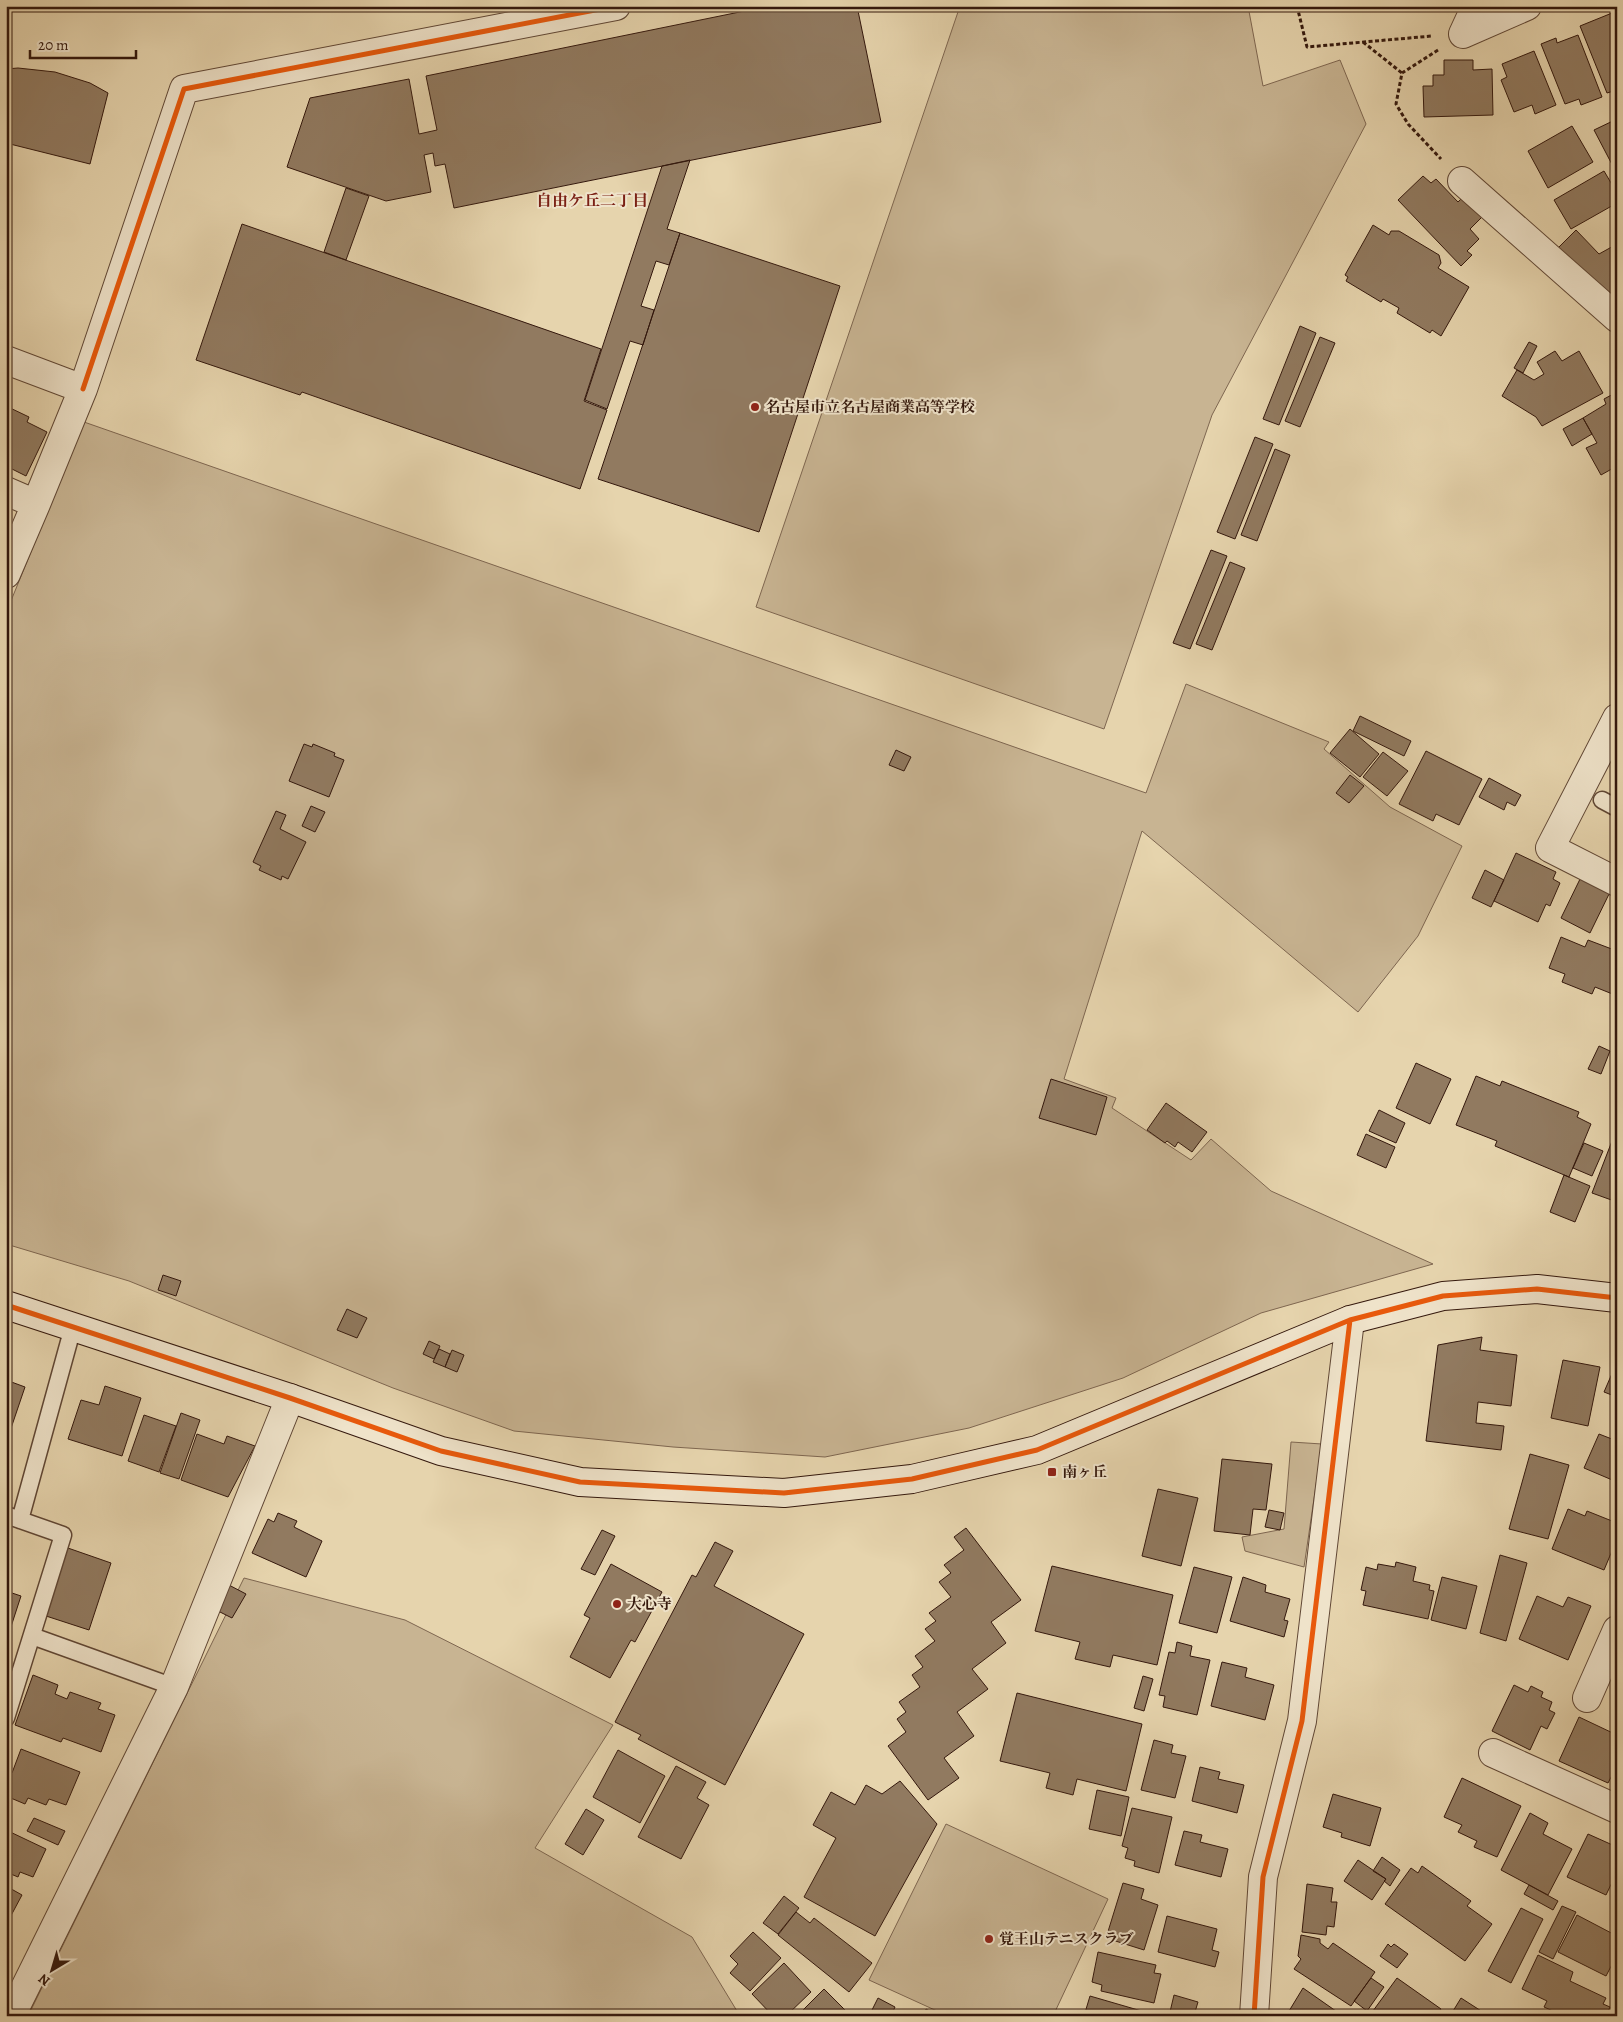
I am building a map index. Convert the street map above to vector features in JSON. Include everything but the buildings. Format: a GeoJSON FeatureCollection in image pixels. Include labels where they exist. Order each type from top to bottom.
{"type":"FeatureCollection","features":[{"type":"Feature","properties":{"kind":"street"},"geometry":{"type":"LineString","coordinates":[[6,574],[83,389],[184,88],[616,6]]}},
{"type":"Feature","properties":{"kind":"street"},"geometry":{"type":"LineString","coordinates":[[1464,34],[1476,6]]}},
{"type":"Feature","properties":{"kind":"street"},"geometry":{"type":"LineString","coordinates":[[1464,34],[1527,6]]}},
{"type":"Feature","properties":{"kind":"street"},"geometry":{"type":"LineString","coordinates":[[1462,181],[1617,318]]}},
{"type":"Feature","properties":{"kind":"street"},"geometry":{"type":"LineString","coordinates":[[6,360],[83,389]]}},
{"type":"Feature","properties":{"kind":"street"},"geometry":{"type":"LineString","coordinates":[[6,491],[36,504]]}},
{"type":"Feature","properties":{"kind":"street"},"geometry":{"type":"LineString","coordinates":[[1617,718],[1550,848],[1617,882]]}},
{"type":"Feature","properties":{"kind":"street"},"geometry":{"type":"LineString","coordinates":[[6,1305],[290,1398],[441,1451],[580,1482],[784,1493],[912,1479],[1037,1450],[1350,1320],[1443,1296],[1537,1289],[1617,1298]]}},
{"type":"Feature","properties":{"kind":"street"},"geometry":{"type":"LineString","coordinates":[[1254,2016],[1263,1877],[1302,1721],[1350,1320]]}},
{"type":"Feature","properties":{"kind":"street"},"geometry":{"type":"LineString","coordinates":[[15,2014],[174,1687],[290,1398]]}},
{"type":"Feature","properties":{"kind":"street"},"geometry":{"type":"LineString","coordinates":[[1587,1698],[1617,1630]]}},
{"type":"Feature","properties":{"kind":"street"},"geometry":{"type":"LineString","coordinates":[[1493,1753],[1617,1809]]}},
{"type":"Feature","properties":{"kind":"lane"},"geometry":{"type":"LineString","coordinates":[[1602,800],[1617,808]]}},
{"type":"Feature","properties":{"kind":"lane"},"geometry":{"type":"LineString","coordinates":[[6,1718],[63,1535],[13,1517],[73,1326]]}},
{"type":"Feature","properties":{"kind":"lane"},"geometry":{"type":"LineString","coordinates":[[32,1636],[174,1687]]}},
{"type":"Feature","properties":{"kind":"path"},"geometry":{"type":"LineString","coordinates":[[1298,6],[1306,46],[1464,34]]}},
{"type":"Feature","properties":{"kind":"path"},"geometry":{"type":"LineString","coordinates":[[1462,181],[1408,124],[1396,104],[1402,72],[1464,34]]}},
{"type":"Feature","properties":{"kind":"path"},"geometry":{"type":"LineString","coordinates":[[1364,42],[1402,72]]}},
{"type":"Feature","properties":{"kind":"shaded area"},"geometry":{"type":"Polygon","coordinates":[[[960,6],[1248,6],[1263,86],[1340,60],[1366,124],[1212,415],[1104,729],[756,607],[960,6]]]}},
{"type":"Feature","properties":{"kind":"shaded area"},"geometry":{"type":"Polygon","coordinates":[[[84,422],[1146,793],[1186,684],[1329,742],[1324,749],[1390,807],[1462,846],[1418,936],[1358,1012],[1142,831],[1064,1079],[1116,1098],[1112,1108],[1191,1160],[1211,1139],[1271,1191],[1433,1264],[1261,1313],[1123,1378],[969,1428],[825,1457],[673,1447],[514,1431],[393,1388],[129,1281],[6,1244],[6,613],[84,422]]]}},
{"type":"Feature","properties":{"kind":"shaded area"},"geometry":{"type":"Polygon","coordinates":[[[1291,1442],[1322,1444],[1304,1567],[1245,1551],[1242,1537],[1284,1529],[1291,1442]]]}},
{"type":"Feature","properties":{"kind":"shaded area"},"geometry":{"type":"Polygon","coordinates":[[[244,1578],[405,1620],[613,1725],[535,1848],[692,1937],[740,2016],[28,2016],[244,1578]]]}},
{"type":"Feature","properties":{"kind":"shaded area","name":"覚王山テニスクラブ"},"geometry":{"type":"Polygon","coordinates":[[[946,1824],[1108,1899],[1053,2016],[948,2016],[869,1980],[946,1824]]]}},
{"type":"Feature","properties":{"kind":"cycle path"},"geometry":{"type":"LineString","coordinates":[[83,389],[184,89],[616,6]]}},
{"type":"Feature","properties":{"kind":"cycle path"},"geometry":{"type":"LineString","coordinates":[[6,1305],[290,1398],[441,1451],[580,1482],[784,1493],[912,1479],[1037,1450],[1350,1320],[1443,1296],[1537,1289],[1617,1298]]}},
{"type":"Feature","properties":{"kind":"cycle path"},"geometry":{"type":"LineString","coordinates":[[1254,2016],[1263,1877],[1302,1721],[1350,1320]]}},
{"type":"Feature","properties":{"kind":"place","name":"名古屋市立名古屋商業高等学校"},"geometry":{"type":"Point","coordinates":[755,407]}},
{"type":"Feature","properties":{"kind":"place","name":"南ヶ丘"},"geometry":{"type":"Point","coordinates":[1052,1472]}},
{"type":"Feature","properties":{"kind":"place","name":"大心寺"},"geometry":{"type":"Point","coordinates":[617,1604]}},
{"type":"Feature","properties":{"kind":"place","name":"覚王山テニスクラブ"},"geometry":{"type":"Point","coordinates":[989,1939]}},
{"type":"Feature","properties":{"kind":"district","name":"自由ケ丘二丁目"},"geometry":{"type":"Point","coordinates":[592,200]}}]}
